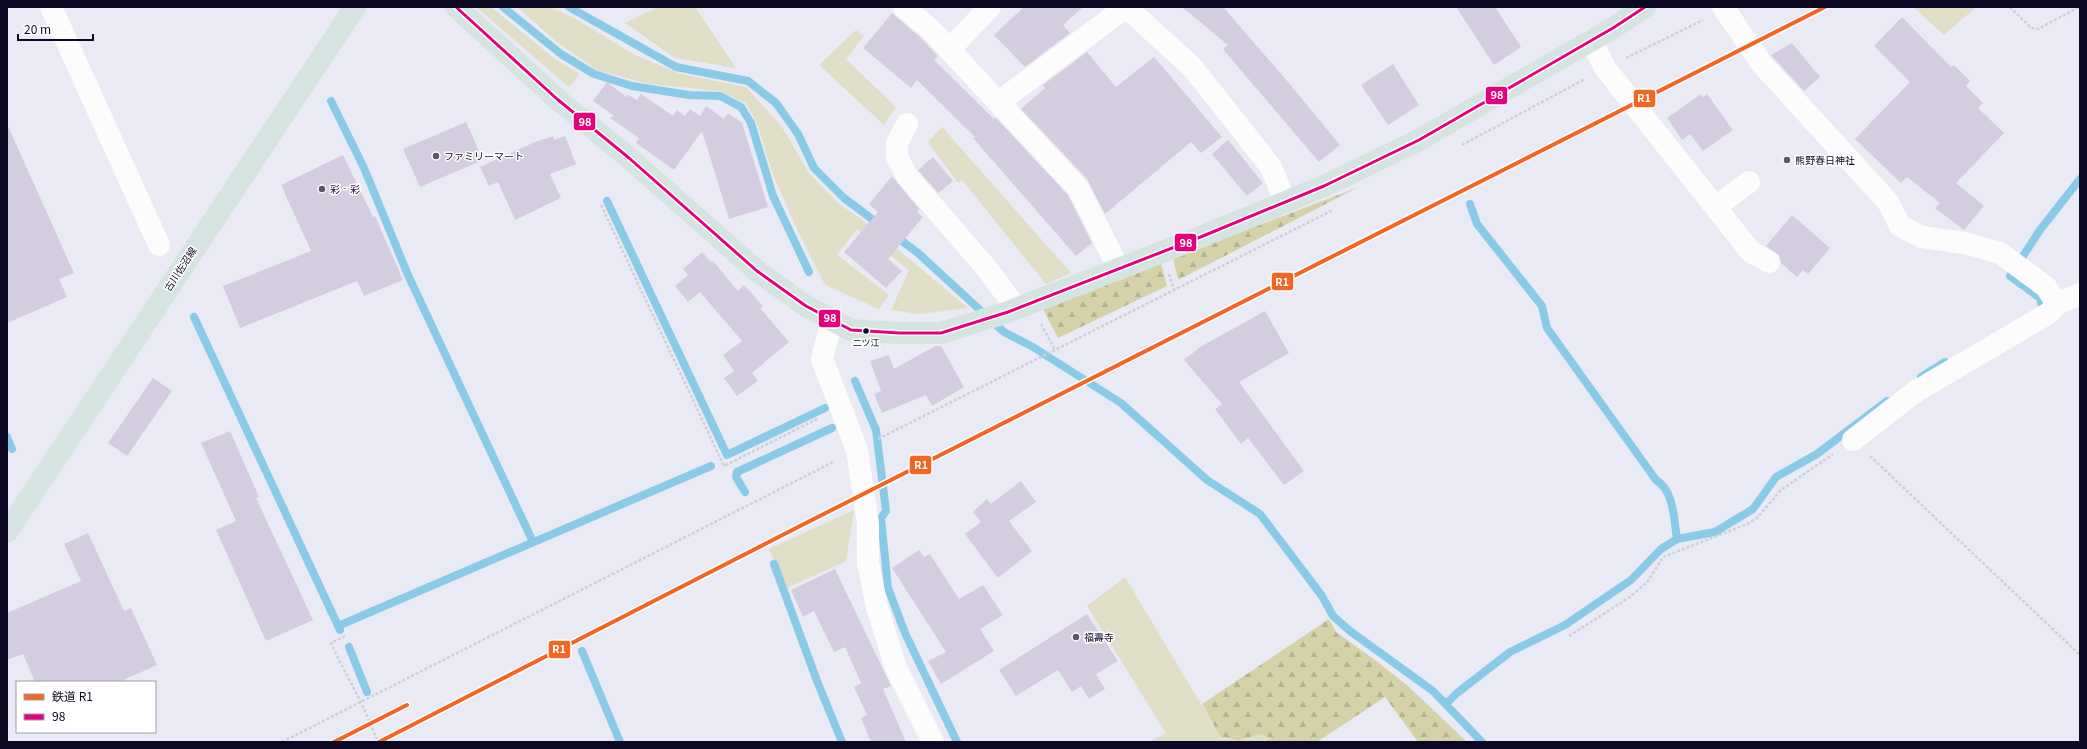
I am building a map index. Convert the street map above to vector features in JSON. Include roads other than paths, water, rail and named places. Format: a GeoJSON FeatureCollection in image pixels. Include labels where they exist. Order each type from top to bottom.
{"type":"FeatureCollection","features":[{"type":"Feature","properties":{"kind":"main road","name":"古川佐沼線"},"geometry":{"type":"LineString","coordinates":[[7,532],[355,7]]}},
{"type":"Feature","properties":{"kind":"main road"},"geometry":{"type":"LineString","coordinates":[[456,7],[557,99],[629,158],[757,271],[806,306],[851,330],[899,333],[941,333],[1018,308],[1324,186],[1419,140],[1592,40],[1645,7]]}},
{"type":"Feature","properties":{"kind":"street"},"geometry":{"type":"LineString","coordinates":[[51,7],[159,245]]}},
{"type":"Feature","properties":{"kind":"street"},"geometry":{"type":"LineString","coordinates":[[904,7],[930,29],[1078,188],[1118,269]]}},
{"type":"Feature","properties":{"kind":"street"},"geometry":{"type":"LineString","coordinates":[[949,50],[990,7]]}},
{"type":"Feature","properties":{"kind":"street"},"geometry":{"type":"LineString","coordinates":[[999,102],[1126,7],[1192,67],[1271,167],[1285,202]]}},
{"type":"Feature","properties":{"kind":"street"},"geometry":{"type":"LineString","coordinates":[[1723,7],[1761,63],[1888,202],[1900,226],[1922,237],[1964,243],[2000,253],[2046,287],[2057,304]]}},
{"type":"Feature","properties":{"kind":"street"},"geometry":{"type":"LineString","coordinates":[[1592,40],[1605,68],[1750,252],[1769,262]]}},
{"type":"Feature","properties":{"kind":"street"},"geometry":{"type":"LineString","coordinates":[[908,124],[898,143],[897,157],[907,176],[988,270],[1018,308]]}},
{"type":"Feature","properties":{"kind":"street"},"geometry":{"type":"LineString","coordinates":[[1716,207],[1749,182]]}},
{"type":"Feature","properties":{"kind":"street"},"geometry":{"type":"LineString","coordinates":[[1853,440],[1915,392],[2049,313],[2057,304],[2080,294]]}},
{"type":"Feature","properties":{"kind":"street"},"geometry":{"type":"LineString","coordinates":[[832,320],[822,359],[857,450],[868,524],[868,563],[877,607],[896,668],[933,742]]}},
{"type":"Feature","properties":{"kind":"waterway"},"geometry":{"type":"LineString","coordinates":[[503,7],[561,54],[594,74],[632,86],[689,95],[720,96],[741,107],[751,123],[773,196],[809,272]]}},
{"type":"Feature","properties":{"kind":"waterway"},"geometry":{"type":"LineString","coordinates":[[569,7],[676,67],[748,81],[776,103],[798,134],[814,168],[844,198],[880,225]]}},
{"type":"Feature","properties":{"kind":"waterway"},"geometry":{"type":"LineString","coordinates":[[331,101],[364,168],[408,275],[533,542]]}},
{"type":"Feature","properties":{"kind":"waterway"},"geometry":{"type":"LineString","coordinates":[[2038,312],[2043,310],[2040,298],[2010,276],[2040,230],[2080,179]]}},
{"type":"Feature","properties":{"kind":"waterway"},"geometry":{"type":"LineString","coordinates":[[607,201],[727,455],[825,408]]}},
{"type":"Feature","properties":{"kind":"waterway"},"geometry":{"type":"LineString","coordinates":[[1470,204],[1477,224],[1542,306],[1547,328],[1656,480],[1666,491],[1672,506],[1677,539]]}},
{"type":"Feature","properties":{"kind":"waterway"},"geometry":{"type":"LineString","coordinates":[[894,235],[918,253],[1004,332],[1033,347],[1121,403],[1207,480],[1260,514],[1322,596],[1333,616],[1350,631],[1433,691],[1482,742]]}},
{"type":"Feature","properties":{"kind":"waterway"},"geometry":{"type":"LineString","coordinates":[[194,317],[340,630]]}},
{"type":"Feature","properties":{"kind":"waterway"},"geometry":{"type":"LineString","coordinates":[[1921,377],[1945,362]]}},
{"type":"Feature","properties":{"kind":"waterway"},"geometry":{"type":"LineString","coordinates":[[855,381],[876,430],[886,511],[881,518],[888,588],[905,633],[957,742]]}},
{"type":"Feature","properties":{"kind":"waterway"},"geometry":{"type":"LineString","coordinates":[[1446,704],[1457,693],[1510,652],[1565,625],[1631,580],[1661,549],[1677,539],[1715,532],[1753,509],[1776,477],[1817,454],[1887,401]]}},
{"type":"Feature","properties":{"kind":"waterway"},"geometry":{"type":"LineString","coordinates":[[745,492],[736,477],[737,472],[832,428]]}},
{"type":"Feature","properties":{"kind":"waterway"},"geometry":{"type":"LineString","coordinates":[[7,437],[12,449]]}},
{"type":"Feature","properties":{"kind":"waterway"},"geometry":{"type":"LineString","coordinates":[[338,626],[711,466]]}},
{"type":"Feature","properties":{"kind":"waterway"},"geometry":{"type":"LineString","coordinates":[[774,564],[817,681],[842,742]]}},
{"type":"Feature","properties":{"kind":"waterway"},"geometry":{"type":"LineString","coordinates":[[349,647],[367,692]]}},
{"type":"Feature","properties":{"kind":"waterway"},"geometry":{"type":"LineString","coordinates":[[582,651],[620,742]]}},
{"type":"Feature","properties":{"kind":"rail line","name":"R1"},"geometry":{"type":"LineString","coordinates":[[379,742],[804,524],[1825,7]]}},
{"type":"Feature","properties":{"kind":"rail line","name":"R1"},"geometry":{"type":"LineString","coordinates":[[334,742],[407,705]]}},
{"type":"Feature","properties":{"kind":"place","name":"ファミリーマート"},"geometry":{"type":"Point","coordinates":[436,156]}},
{"type":"Feature","properties":{"kind":"place","name":"熊野春日神社"},"geometry":{"type":"Point","coordinates":[1787,160]}},
{"type":"Feature","properties":{"kind":"place","name":"彩‐彩"},"geometry":{"type":"Point","coordinates":[322,189]}},
{"type":"Feature","properties":{"kind":"place","name":"二ツ江"},"geometry":{"type":"Point","coordinates":[866,331]}},
{"type":"Feature","properties":{"kind":"place","name":"福壽寺"},"geometry":{"type":"Point","coordinates":[1076,637]}}]}
